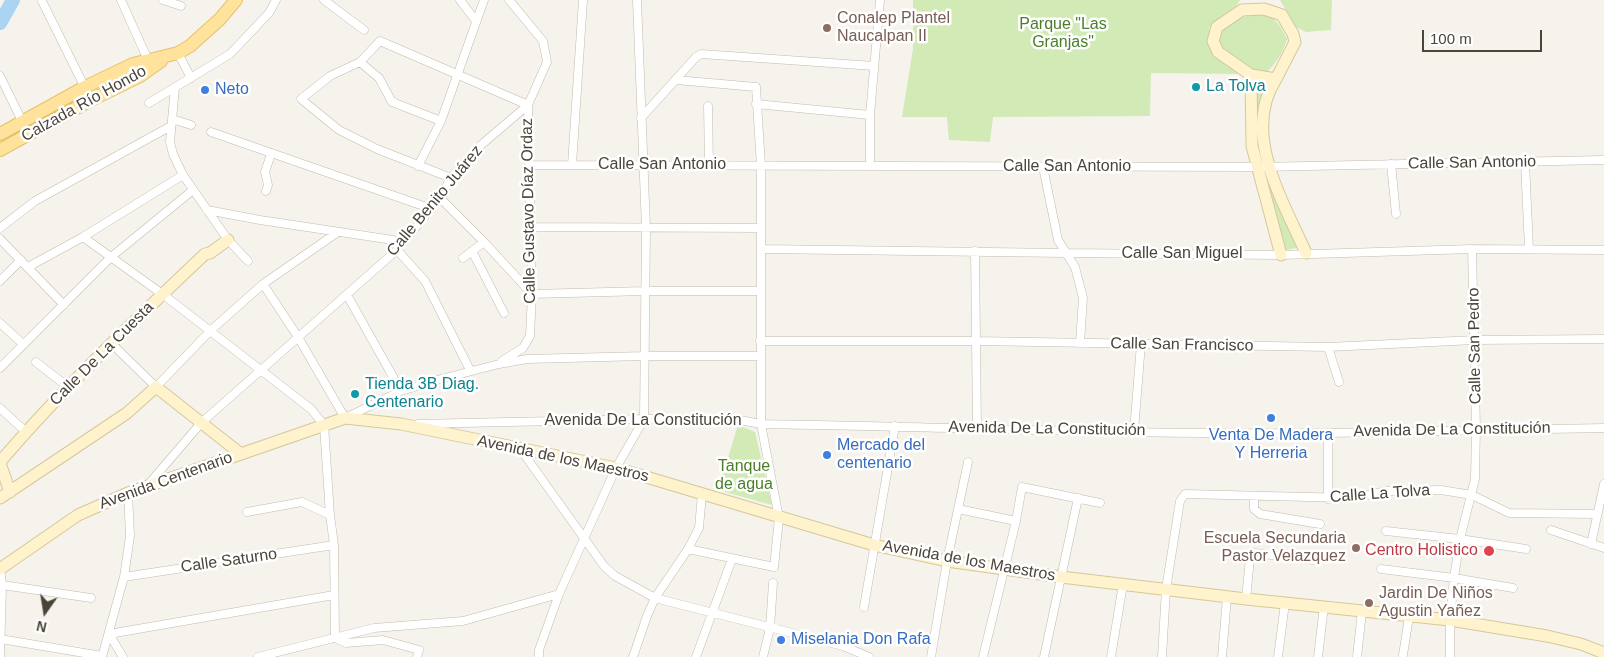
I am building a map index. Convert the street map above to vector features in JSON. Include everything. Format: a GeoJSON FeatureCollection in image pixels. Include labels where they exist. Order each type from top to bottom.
{"type":"FeatureCollection","features":[{"type":"Feature","properties":{"kind":"main road","name":"Calzada Río Hondo"},"geometry":{"type":"LineString","coordinates":[[0,150],[91,100],[140,76],[190,46],[220,19],[236,0]]}},
{"type":"Feature","properties":{"kind":"main road"},"geometry":{"type":"LineString","coordinates":[[1276,79],[1251,75],[1218,52],[1213,41],[1217,27],[1244,5],[1282,15],[1295,42],[1276,79],[1269,89],[1263,112],[1263,166],[1281,254]]}},
{"type":"Feature","properties":{"kind":"main road","name":"Calzada Río Hondo"},"geometry":{"type":"LineString","coordinates":[[0,134],[85,87],[133,64],[173,55]]}},
{"type":"Feature","properties":{"kind":"main road"},"geometry":{"type":"LineString","coordinates":[[1251,75],[1252,146],[1306,253]]}},
{"type":"Feature","properties":{"kind":"main road","name":"Calle De La Cuesta"},"geometry":{"type":"LineString","coordinates":[[10,492],[0,462],[68,386],[111,343],[163,296],[205,254],[210,253],[228,240]]}},
{"type":"Feature","properties":{"kind":"main road"},"geometry":{"type":"LineString","coordinates":[[0,498],[127,413],[156,387],[242,454]]}},
{"type":"Feature","properties":{"kind":"main road","name":"Avenida de los Maestros"},"geometry":{"type":"LineString","coordinates":[[345,418],[401,424],[616,468],[874,545],[947,560],[1061,577],[1227,597],[1450,620],[1547,636],[1582,644],[1604,652]]}},
{"type":"Feature","properties":{"kind":"main road","name":"Avenida Centenario"},"geometry":{"type":"LineString","coordinates":[[0,568],[78,515],[128,493],[345,418]]}},
{"type":"Feature","properties":{"kind":"street"},"geometry":{"type":"LineString","coordinates":[[121,0],[148,60]]}},
{"type":"Feature","properties":{"kind":"street"},"geometry":{"type":"LineString","coordinates":[[163,0],[181,6]]}},
{"type":"Feature","properties":{"kind":"street"},"geometry":{"type":"LineString","coordinates":[[149,103],[230,54],[268,12],[276,0]]}},
{"type":"Feature","properties":{"kind":"street"},"geometry":{"type":"LineString","coordinates":[[324,0],[364,30]]}},
{"type":"Feature","properties":{"kind":"street"},"geometry":{"type":"LineString","coordinates":[[460,0],[476,21]]}},
{"type":"Feature","properties":{"kind":"street"},"geometry":{"type":"LineString","coordinates":[[418,166],[441,121],[484,0]]}},
{"type":"Feature","properties":{"kind":"street","name":"Calle Gustavo Díaz Ordaz"},"geometry":{"type":"LineString","coordinates":[[499,364],[522,348],[530,336],[532,294],[528,105],[547,62],[543,42],[509,0]]}},
{"type":"Feature","properties":{"kind":"street"},"geometry":{"type":"LineString","coordinates":[[572,165],[584,0]]}},
{"type":"Feature","properties":{"kind":"street"},"geometry":{"type":"LineString","coordinates":[[539,657],[539,650],[559,594],[616,468],[644,419],[646,228],[638,0]]}},
{"type":"Feature","properties":{"kind":"street"},"geometry":{"type":"LineString","coordinates":[[870,166],[870,115],[880,0]]}},
{"type":"Feature","properties":{"kind":"street"},"geometry":{"type":"LineString","coordinates":[[42,1],[91,100]]}},
{"type":"Feature","properties":{"kind":"street"},"geometry":{"type":"LineString","coordinates":[[452,178],[377,149],[339,130],[301,99],[330,76],[360,62],[380,41],[528,105]]}},
{"type":"Feature","properties":{"kind":"street"},"geometry":{"type":"LineString","coordinates":[[641,118],[701,54],[874,66]]}},
{"type":"Feature","properties":{"kind":"street"},"geometry":{"type":"LineString","coordinates":[[173,55],[191,78]]}},
{"type":"Feature","properties":{"kind":"street"},"geometry":{"type":"LineString","coordinates":[[360,62],[379,78],[392,102],[441,121]]}},
{"type":"Feature","properties":{"kind":"street"},"geometry":{"type":"LineString","coordinates":[[0,76],[22,121]]}},
{"type":"Feature","properties":{"kind":"street"},"geometry":{"type":"LineString","coordinates":[[676,80],[756,87],[761,166],[760,424],[779,518],[774,567],[688,549]]}},
{"type":"Feature","properties":{"kind":"street"},"geometry":{"type":"LineString","coordinates":[[175,88],[171,148],[184,175],[207,210],[228,240],[248,260]]}},
{"type":"Feature","properties":{"kind":"street"},"geometry":{"type":"LineString","coordinates":[[756,104],[870,115]]}},
{"type":"Feature","properties":{"kind":"street","name":"Calle Benito Juárez"},"geometry":{"type":"LineString","coordinates":[[146,487],[201,423],[397,250],[432,209],[452,178],[481,145],[528,105]]}},
{"type":"Feature","properties":{"kind":"street"},"geometry":{"type":"LineString","coordinates":[[708,106],[709,165]]}},
{"type":"Feature","properties":{"kind":"street"},"geometry":{"type":"LineString","coordinates":[[0,228],[35,201],[172,123],[191,125]]}},
{"type":"Feature","properties":{"kind":"street"},"geometry":{"type":"LineString","coordinates":[[211,132],[432,209]]}},
{"type":"Feature","properties":{"kind":"street"},"geometry":{"type":"LineString","coordinates":[[266,191],[268,185],[265,172],[271,154]]}},
{"type":"Feature","properties":{"kind":"street","name":"Calle San Antonio"},"geometry":{"type":"LineString","coordinates":[[530,165],[1263,166],[1604,160]]}},
{"type":"Feature","properties":{"kind":"street"},"geometry":{"type":"LineString","coordinates":[[1525,162],[1529,249]]}},
{"type":"Feature","properties":{"kind":"street"},"geometry":{"type":"LineString","coordinates":[[1391,164],[1396,214]]}},
{"type":"Feature","properties":{"kind":"street"},"geometry":{"type":"LineString","coordinates":[[1044,167],[1058,240],[1075,267],[1083,298],[1080,343]]}},
{"type":"Feature","properties":{"kind":"street"},"geometry":{"type":"LineString","coordinates":[[28,267],[83,237],[184,175]]}},
{"type":"Feature","properties":{"kind":"street"},"geometry":{"type":"LineString","coordinates":[[0,368],[112,257],[194,190]]}},
{"type":"Feature","properties":{"kind":"street"},"geometry":{"type":"LineString","coordinates":[[440,198],[532,294],[646,291],[760,292]]}},
{"type":"Feature","properties":{"kind":"street"},"geometry":{"type":"LineString","coordinates":[[207,210],[393,240]]}},
{"type":"Feature","properties":{"kind":"street"},"geometry":{"type":"LineString","coordinates":[[530,227],[760,228]]}},
{"type":"Feature","properties":{"kind":"street"},"geometry":{"type":"LineString","coordinates":[[111,343],[156,387],[210,331],[263,284],[338,232]]}},
{"type":"Feature","properties":{"kind":"street"},"geometry":{"type":"LineString","coordinates":[[83,237],[311,408],[324,425],[334,546],[335,638]]}},
{"type":"Feature","properties":{"kind":"street"},"geometry":{"type":"LineString","coordinates":[[0,239],[64,304]]}},
{"type":"Feature","properties":{"kind":"street"},"geometry":{"type":"LineString","coordinates":[[463,258],[484,242]]}},
{"type":"Feature","properties":{"kind":"street","name":"Calle San Miguel"},"geometry":{"type":"LineString","coordinates":[[761,249],[975,251],[1066,254],[1281,254],[1472,249],[1604,250]]}},
{"type":"Feature","properties":{"kind":"street","name":"Calle San Pedro"},"geometry":{"type":"LineString","coordinates":[[1450,657],[1450,620],[1454,578],[1460,539],[1475,479],[1475,340],[1472,249]]}},
{"type":"Feature","properties":{"kind":"street"},"geometry":{"type":"LineString","coordinates":[[397,250],[425,281],[470,370]]}},
{"type":"Feature","properties":{"kind":"street"},"geometry":{"type":"LineString","coordinates":[[472,251],[504,313]]}},
{"type":"Feature","properties":{"kind":"street"},"geometry":{"type":"LineString","coordinates":[[975,251],[977,428]]}},
{"type":"Feature","properties":{"kind":"street"},"geometry":{"type":"LineString","coordinates":[[0,281],[20,260]]}},
{"type":"Feature","properties":{"kind":"street"},"geometry":{"type":"LineString","coordinates":[[263,284],[298,337],[345,418],[401,391],[470,370],[527,359],[760,356]]}},
{"type":"Feature","properties":{"kind":"street"},"geometry":{"type":"LineString","coordinates":[[347,295],[401,391]]}},
{"type":"Feature","properties":{"kind":"street"},"geometry":{"type":"LineString","coordinates":[[0,323],[23,344]]}},
{"type":"Feature","properties":{"kind":"street","name":"Calle San Francisco"},"geometry":{"type":"LineString","coordinates":[[760,341],[976,341],[1328,347],[1475,340],[1604,339]]}},
{"type":"Feature","properties":{"kind":"street"},"geometry":{"type":"LineString","coordinates":[[1134,431],[1141,344]]}},
{"type":"Feature","properties":{"kind":"street"},"geometry":{"type":"LineString","coordinates":[[1328,347],[1338,382]]}},
{"type":"Feature","properties":{"kind":"street"},"geometry":{"type":"LineString","coordinates":[[36,362],[68,386]]}},
{"type":"Feature","properties":{"kind":"street"},"geometry":{"type":"LineString","coordinates":[[0,408],[26,432]]}},
{"type":"Feature","properties":{"kind":"street","name":"Avenida De La Constitución"},"geometry":{"type":"LineString","coordinates":[[401,424],[734,419],[760,424],[1134,431],[1328,433],[1604,428]]}},
{"type":"Feature","properties":{"kind":"street"},"geometry":{"type":"LineString","coordinates":[[864,607],[896,426]]}},
{"type":"Feature","properties":{"kind":"street"},"geometry":{"type":"LineString","coordinates":[[1328,433],[1328,499]]}},
{"type":"Feature","properties":{"kind":"street"},"geometry":{"type":"LineString","coordinates":[[521,450],[604,566],[615,576],[655,598],[843,646],[867,656]]}},
{"type":"Feature","properties":{"kind":"street"},"geometry":{"type":"LineString","coordinates":[[931,657],[947,560],[968,462]]}},
{"type":"Feature","properties":{"kind":"street"},"geometry":{"type":"LineString","coordinates":[[1591,544],[1604,484]]}},
{"type":"Feature","properties":{"kind":"street"},"geometry":{"type":"LineString","coordinates":[[982,657],[1016,521],[1022,487],[1100,503]]}},
{"type":"Feature","properties":{"kind":"street","name":"Calle La Tolva"},"geometry":{"type":"LineString","coordinates":[[1166,589],[1180,501],[1182,497],[1188,494],[1328,499],[1351,498],[1388,491],[1442,490],[1472,495],[1509,513],[1597,514]]}},
{"type":"Feature","properties":{"kind":"street"},"geometry":{"type":"LineString","coordinates":[[0,639],[102,657],[124,576],[130,536],[128,493]]}},
{"type":"Feature","properties":{"kind":"street"},"geometry":{"type":"LineString","coordinates":[[633,657],[655,598],[688,549],[699,528],[702,494]]}},
{"type":"Feature","properties":{"kind":"street"},"geometry":{"type":"LineString","coordinates":[[1254,497],[1253,507],[1260,514],[1320,524]]}},
{"type":"Feature","properties":{"kind":"street"},"geometry":{"type":"LineString","coordinates":[[1044,657],[1078,498]]}},
{"type":"Feature","properties":{"kind":"street"},"geometry":{"type":"LineString","coordinates":[[247,512],[302,502],[330,515]]}},
{"type":"Feature","properties":{"kind":"street"},"geometry":{"type":"LineString","coordinates":[[958,509],[1016,521]]}},
{"type":"Feature","properties":{"kind":"street"},"geometry":{"type":"LineString","coordinates":[[1551,530],[1604,548]]}},
{"type":"Feature","properties":{"kind":"street"},"geometry":{"type":"LineString","coordinates":[[1386,531],[1460,539],[1526,549]]}},
{"type":"Feature","properties":{"kind":"street","name":"Calle Saturno"},"geometry":{"type":"LineString","coordinates":[[124,576],[334,546]]}},
{"type":"Feature","properties":{"kind":"street"},"geometry":{"type":"LineString","coordinates":[[1246,599],[1250,558],[1255,553],[1313,560]]}},
{"type":"Feature","properties":{"kind":"street"},"geometry":{"type":"LineString","coordinates":[[696,657],[732,559]]}},
{"type":"Feature","properties":{"kind":"street"},"geometry":{"type":"LineString","coordinates":[[0,568],[2,585],[0,657]]}},
{"type":"Feature","properties":{"kind":"street"},"geometry":{"type":"LineString","coordinates":[[1381,570],[1454,578],[1513,588]]}},
{"type":"Feature","properties":{"kind":"street"},"geometry":{"type":"LineString","coordinates":[[763,657],[770,628],[773,583]]}},
{"type":"Feature","properties":{"kind":"street"},"geometry":{"type":"LineString","coordinates":[[1111,657],[1123,584]]}},
{"type":"Feature","properties":{"kind":"street"},"geometry":{"type":"LineString","coordinates":[[2,585],[91,598]]}},
{"type":"Feature","properties":{"kind":"street"},"geometry":{"type":"LineString","coordinates":[[1162,657],[1166,589]]}},
{"type":"Feature","properties":{"kind":"street"},"geometry":{"type":"LineString","coordinates":[[258,657],[278,654],[374,628],[463,621],[559,594]]}},
{"type":"Feature","properties":{"kind":"street"},"geometry":{"type":"LineString","coordinates":[[109,634],[334,595]]}},
{"type":"Feature","properties":{"kind":"street"},"geometry":{"type":"LineString","coordinates":[[1222,657],[1227,597]]}},
{"type":"Feature","properties":{"kind":"street"},"geometry":{"type":"LineString","coordinates":[[1278,657],[1285,603]]}},
{"type":"Feature","properties":{"kind":"street"},"geometry":{"type":"LineString","coordinates":[[1318,657],[1324,606]]}},
{"type":"Feature","properties":{"kind":"street"},"geometry":{"type":"LineString","coordinates":[[1357,657],[1362,611]]}},
{"type":"Feature","properties":{"kind":"street"},"geometry":{"type":"LineString","coordinates":[[1403,655],[1409,616]]}},
{"type":"Feature","properties":{"kind":"street"},"geometry":{"type":"LineString","coordinates":[[109,634],[123,657]]}},
{"type":"Feature","properties":{"kind":"street"},"geometry":{"type":"LineString","coordinates":[[335,638],[346,643],[383,640],[418,650],[417,657]]}},
{"type":"Feature","properties":{"kind":"green space","name":"Parque \"Las Granjas\""},"geometry":{"type":"Polygon","coordinates":[[[913,0],[1240,0],[1236,6],[1221,16],[1209,28],[1214,55],[1243,74],[1151,73],[1150,116],[993,117],[990,142],[949,140],[947,117],[902,117],[913,49],[913,0]]]}},
{"type":"Feature","properties":{"kind":"green space"},"geometry":{"type":"Polygon","coordinates":[[[1280,0],[1332,0],[1331,30],[1306,32],[1296,27],[1280,0]]]}},
{"type":"Feature","properties":{"kind":"green space"},"geometry":{"type":"Polygon","coordinates":[[[1259,14],[1273,19],[1282,29],[1287,39],[1279,57],[1266,73],[1250,71],[1222,50],[1217,42],[1219,31],[1243,17],[1259,14]]]}},
{"type":"Feature","properties":{"kind":"green space"},"geometry":{"type":"Polygon","coordinates":[[[1251,75],[1276,79],[1263,113],[1273,167],[1301,247],[1281,251],[1257,167],[1251,75]]]}},
{"type":"Feature","properties":{"kind":"green space","name":"Tanque de agua"},"geometry":{"type":"Polygon","coordinates":[[[738,425],[755,432],[772,505],[718,490],[738,425]]]}},
{"type":"Feature","properties":{"kind":"waterway"},"geometry":{"type":"LineString","coordinates":[[0,23],[13,0]]}},
{"type":"Feature","properties":{"kind":"place","name":"Conalep Plantel Naucalpan II"},"geometry":{"type":"Point","coordinates":[827,28]}},
{"type":"Feature","properties":{"kind":"place","name":"La Tolva"},"geometry":{"type":"Point","coordinates":[1196,87]}},
{"type":"Feature","properties":{"kind":"place","name":"Neto"},"geometry":{"type":"Point","coordinates":[205,90]}},
{"type":"Feature","properties":{"kind":"place","name":"Tienda 3B Diag. Centenario"},"geometry":{"type":"Point","coordinates":[355,394]}},
{"type":"Feature","properties":{"kind":"place","name":"Venta De Madera Y Herreria"},"geometry":{"type":"Point","coordinates":[1271,418]}},
{"type":"Feature","properties":{"kind":"place","name":"Mercado del centenario"},"geometry":{"type":"Point","coordinates":[827,455]}},
{"type":"Feature","properties":{"kind":"place","name":"Escuela Secundaria Pastor Velazquez"},"geometry":{"type":"Point","coordinates":[1356,548]}},
{"type":"Feature","properties":{"kind":"place","name":"Centro Holistico"},"geometry":{"type":"Point","coordinates":[1489,551]}},
{"type":"Feature","properties":{"kind":"place","name":"Jardin De Niños Agustin Yañez"},"geometry":{"type":"Point","coordinates":[1369,603]}},
{"type":"Feature","properties":{"kind":"place","name":"Miselania Don Rafa"},"geometry":{"type":"Point","coordinates":[781,640]}}]}
